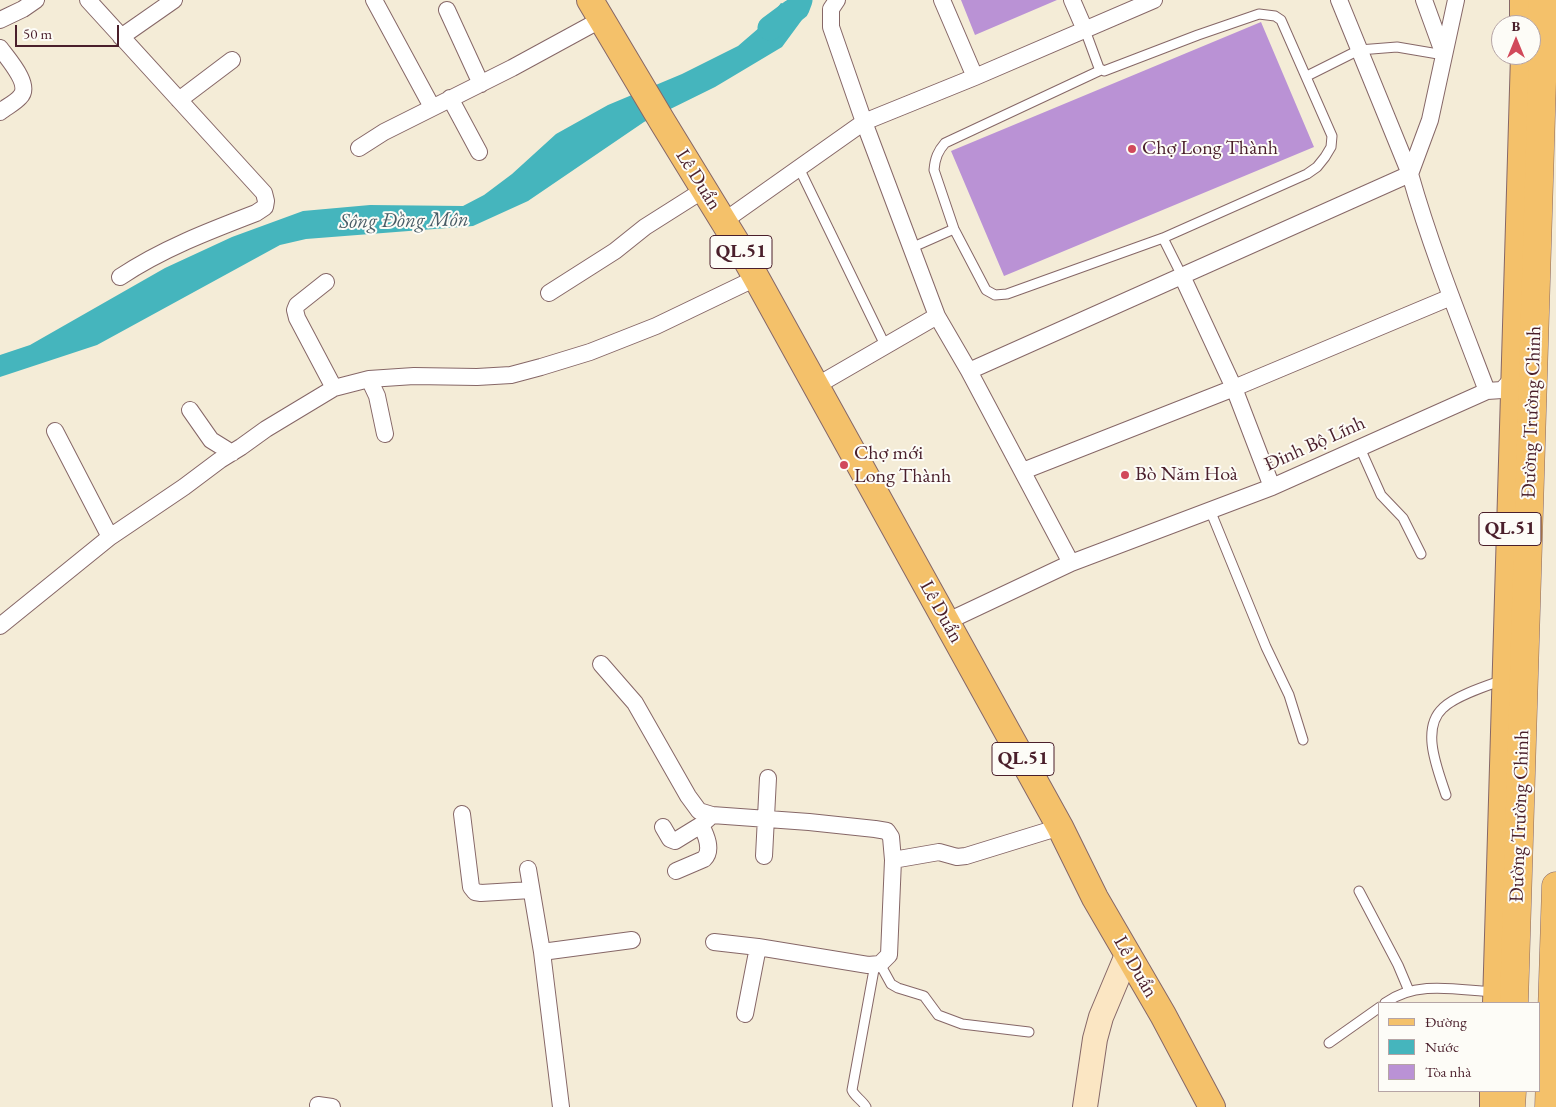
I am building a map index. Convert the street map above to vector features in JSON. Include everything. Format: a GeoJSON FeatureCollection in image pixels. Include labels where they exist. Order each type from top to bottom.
{"type":"FeatureCollection","features":[{"type":"Feature","properties":{"kind":"highway","name":"Đường Trường Chinh"},"geometry":{"type":"LineString","coordinates":[[1502,1000],[1507,943],[1534,377],[1543,49],[1542,0]]}},
{"type":"Feature","properties":{"kind":"highway","name":"Đường Trường Chinh"},"geometry":{"type":"LineString","coordinates":[[1550,1107],[1556,886]]}},
{"type":"Feature","properties":{"kind":"highway"},"geometry":{"type":"LineString","coordinates":[[1511,1107],[1512,1092]]}},
{"type":"Feature","properties":{"kind":"main road"},"geometry":{"type":"LineString","coordinates":[[1523,0],[1523,15]]}},
{"type":"Feature","properties":{"kind":"main road","name":"Lê Duẩn"},"geometry":{"type":"LineString","coordinates":[[597,11],[705,189],[756,278],[1060,827],[1095,898],[1163,1015],[1212,1107]]}},
{"type":"Feature","properties":{"kind":"main road","name":"Đường Trường Chinh"},"geometry":{"type":"LineString","coordinates":[[1507,943],[1505,678],[1534,377],[1524,65]]}},
{"type":"Feature","properties":{"kind":"main road"},"geometry":{"type":"LineString","coordinates":[[1085,1107],[1095,1040],[1101,1017],[1127,955]]}},
{"type":"Feature","properties":{"kind":"main road"},"geometry":{"type":"LineString","coordinates":[[1493,1092],[1493,1107]]}},
{"type":"Feature","properties":{"kind":"street"},"geometry":{"type":"LineString","coordinates":[[0,20],[23,9],[36,0]]}},
{"type":"Feature","properties":{"kind":"street"},"geometry":{"type":"LineString","coordinates":[[88,0],[264,193],[266,201],[265,207],[256,213],[194,238],[145,261],[120,277]]}},
{"type":"Feature","properties":{"kind":"street"},"geometry":{"type":"LineString","coordinates":[[121,37],[174,0]]}},
{"type":"Feature","properties":{"kind":"street"},"geometry":{"type":"LineString","coordinates":[[374,0],[432,107]]}},
{"type":"Feature","properties":{"kind":"street"},"geometry":{"type":"LineString","coordinates":[[359,148],[384,132],[481,84],[597,11],[578,0]]}},
{"type":"Feature","properties":{"kind":"street"},"geometry":{"type":"LineString","coordinates":[[837,0],[831,9],[831,27],[864,122],[937,316],[969,371],[1072,563]]}},
{"type":"Feature","properties":{"kind":"street"},"geometry":{"type":"LineString","coordinates":[[942,0],[975,77]]}},
{"type":"Feature","properties":{"kind":"street"},"geometry":{"type":"LineString","coordinates":[[1072,0],[1085,30]]}},
{"type":"Feature","properties":{"kind":"street"},"geometry":{"type":"LineString","coordinates":[[724,221],[864,122],[975,77],[1154,0]]}},
{"type":"Feature","properties":{"kind":"street"},"geometry":{"type":"LineString","coordinates":[[1339,0],[1410,174],[1418,203],[1451,297],[1487,391]]}},
{"type":"Feature","properties":{"kind":"street"},"geometry":{"type":"LineString","coordinates":[[1424,0],[1444,55]]}},
{"type":"Feature","properties":{"kind":"street"},"geometry":{"type":"LineString","coordinates":[[969,371],[1410,174],[1430,120],[1456,0]]}},
{"type":"Feature","properties":{"kind":"street"},"geometry":{"type":"LineString","coordinates":[[447,10],[481,84]]}},
{"type":"Feature","properties":{"kind":"street"},"geometry":{"type":"LineString","coordinates":[[0,48],[24,84],[24,92],[0,112]]}},
{"type":"Feature","properties":{"kind":"street"},"geometry":{"type":"LineString","coordinates":[[179,100],[232,60]]}},
{"type":"Feature","properties":{"kind":"street"},"geometry":{"type":"LineString","coordinates":[[450,98],[480,152]]}},
{"type":"Feature","properties":{"kind":"street"},"geometry":{"type":"LineString","coordinates":[[550,292],[615,251],[659,218],[705,189]]}},
{"type":"Feature","properties":{"kind":"street"},"geometry":{"type":"LineString","coordinates":[[1182,276],[1234,388],[1272,486]]}},
{"type":"Feature","properties":{"kind":"street"},"geometry":{"type":"LineString","coordinates":[[0,626],[110,537],[126,528],[266,429],[334,388],[369,379],[414,376],[477,377],[511,375],[541,368],[590,352],[656,326],[756,278]]}},
{"type":"Feature","properties":{"kind":"street"},"geometry":{"type":"LineString","coordinates":[[326,282],[296,305],[295,310],[296,318],[334,388]]}},
{"type":"Feature","properties":{"kind":"street"},"geometry":{"type":"LineString","coordinates":[[1023,471],[1234,388],[1451,297]]}},
{"type":"Feature","properties":{"kind":"street"},"geometry":{"type":"LineString","coordinates":[[816,386],[937,316]]}},
{"type":"Feature","properties":{"kind":"street","name":"Đinh Bộ Lĩnh"},"geometry":{"type":"LineString","coordinates":[[946,622],[1072,563],[1272,486],[1487,391],[1502,390],[1534,377]]}},
{"type":"Feature","properties":{"kind":"street"},"geometry":{"type":"LineString","coordinates":[[369,379],[377,396],[385,434]]}},
{"type":"Feature","properties":{"kind":"street"},"geometry":{"type":"LineString","coordinates":[[190,410],[211,440],[232,453]]}},
{"type":"Feature","properties":{"kind":"street"},"geometry":{"type":"LineString","coordinates":[[54,431],[110,537]]}},
{"type":"Feature","properties":{"kind":"street"},"geometry":{"type":"LineString","coordinates":[[601,664],[635,704],[688,796],[707,820],[707,855],[704,859],[676,871]]}},
{"type":"Feature","properties":{"kind":"street"},"geometry":{"type":"LineString","coordinates":[[764,856],[768,778]]}},
{"type":"Feature","properties":{"kind":"street"},"geometry":{"type":"LineString","coordinates":[[462,814],[471,887],[475,892],[531,890]]}},
{"type":"Feature","properties":{"kind":"street"},"geometry":{"type":"LineString","coordinates":[[663,827],[670,839],[675,841],[707,820],[766,818],[875,829],[887,832],[891,838],[893,860],[889,955],[877,964],[868,965],[758,947],[714,942]]}},
{"type":"Feature","properties":{"kind":"street"},"geometry":{"type":"LineString","coordinates":[[893,860],[939,852],[957,857],[966,856],[1060,827]]}},
{"type":"Feature","properties":{"kind":"street"},"geometry":{"type":"LineString","coordinates":[[528,869],[542,952],[560,1107]]}},
{"type":"Feature","properties":{"kind":"street"},"geometry":{"type":"LineString","coordinates":[[542,952],[632,940]]}},
{"type":"Feature","properties":{"kind":"street"},"geometry":{"type":"LineString","coordinates":[[745,1014],[758,947]]}},
{"type":"Feature","properties":{"kind":"lane"},"geometry":{"type":"LineString","coordinates":[[1259,14],[1275,16],[1282,20],[1307,76],[1332,136],[1331,147],[1317,168],[1163,238],[1007,294],[995,295],[986,290],[954,229],[934,170],[938,150],[945,143],[1101,70],[1104,71],[1259,14]]}},
{"type":"Feature","properties":{"kind":"lane"},"geometry":{"type":"LineString","coordinates":[[1085,30],[1101,70]]}},
{"type":"Feature","properties":{"kind":"lane"},"geometry":{"type":"LineString","coordinates":[[1307,76],[1359,50],[1397,47],[1444,55]]}},
{"type":"Feature","properties":{"kind":"lane"},"geometry":{"type":"LineString","coordinates":[[800,168],[885,345]]}},
{"type":"Feature","properties":{"kind":"lane"},"geometry":{"type":"LineString","coordinates":[[912,248],[954,229]]}},
{"type":"Feature","properties":{"kind":"lane"},"geometry":{"type":"LineString","coordinates":[[1163,238],[1182,276]]}},
{"type":"Feature","properties":{"kind":"lane"},"geometry":{"type":"LineString","coordinates":[[1360,448],[1381,495],[1403,518],[1421,554]]}},
{"type":"Feature","properties":{"kind":"lane"},"geometry":{"type":"LineString","coordinates":[[1210,510],[1266,647],[1289,695],[1303,740]]}},
{"type":"Feature","properties":{"kind":"lane"},"geometry":{"type":"LineString","coordinates":[[1446,795],[1434,759],[1431,730],[1434,718],[1444,706],[1505,678]]}},
{"type":"Feature","properties":{"kind":"lane"},"geometry":{"type":"LineString","coordinates":[[1359,891],[1398,965],[1409,991]]}},
{"type":"Feature","properties":{"kind":"lane"},"geometry":{"type":"LineString","coordinates":[[877,964],[891,984],[924,996],[938,1015],[962,1024],[1029,1032]]}},
{"type":"Feature","properties":{"kind":"lane"},"geometry":{"type":"LineString","coordinates":[[866,1107],[853,1094],[852,1090],[877,964]]}},
{"type":"Feature","properties":{"kind":"lane"},"geometry":{"type":"LineString","coordinates":[[1387,1002],[1409,991],[1426,988],[1502,1000]]}},
{"type":"Feature","properties":{"kind":"lane"},"geometry":{"type":"LineString","coordinates":[[1329,1043],[1378,1008]]}},
{"type":"Feature","properties":{"kind":"water","name":"Sông Đồng Môn"},"geometry":{"type":"Polygon","coordinates":[[[781,3],[807,13],[782,47],[715,87],[644,122],[528,201],[473,226],[306,239],[280,245],[97,345],[0,377],[0,355],[30,345],[165,268],[232,237],[303,211],[370,205],[463,206],[484,195],[512,174],[556,134],[608,105],[682,74],[738,46],[767,21],[781,3]]]}},
{"type":"Feature","properties":{"kind":"building"},"geometry":{"type":"Polygon","coordinates":[[[961,0],[1057,0],[975,35],[961,0]]]}},
{"type":"Feature","properties":{"kind":"building","name":"Chợ Long Thành"},"geometry":{"type":"Polygon","coordinates":[[[1261,22],[1314,147],[1004,276],[951,151],[1261,22]]]}},
{"type":"Feature","properties":{"kind":"waterway","name":"Sông Đồng Môn"},"geometry":{"type":"LineString","coordinates":[[770,28],[797,8],[800,0]]}},
{"type":"Feature","properties":{"kind":"place","name":"Chợ Long Thành"},"geometry":{"type":"Point","coordinates":[1132,149]}},
{"type":"Feature","properties":{"kind":"place","name":"Chợ mới Long Thành"},"geometry":{"type":"Point","coordinates":[844,465]}},
{"type":"Feature","properties":{"kind":"place","name":"Bò Năm Hoà"},"geometry":{"type":"Point","coordinates":[1125,475]}}]}
